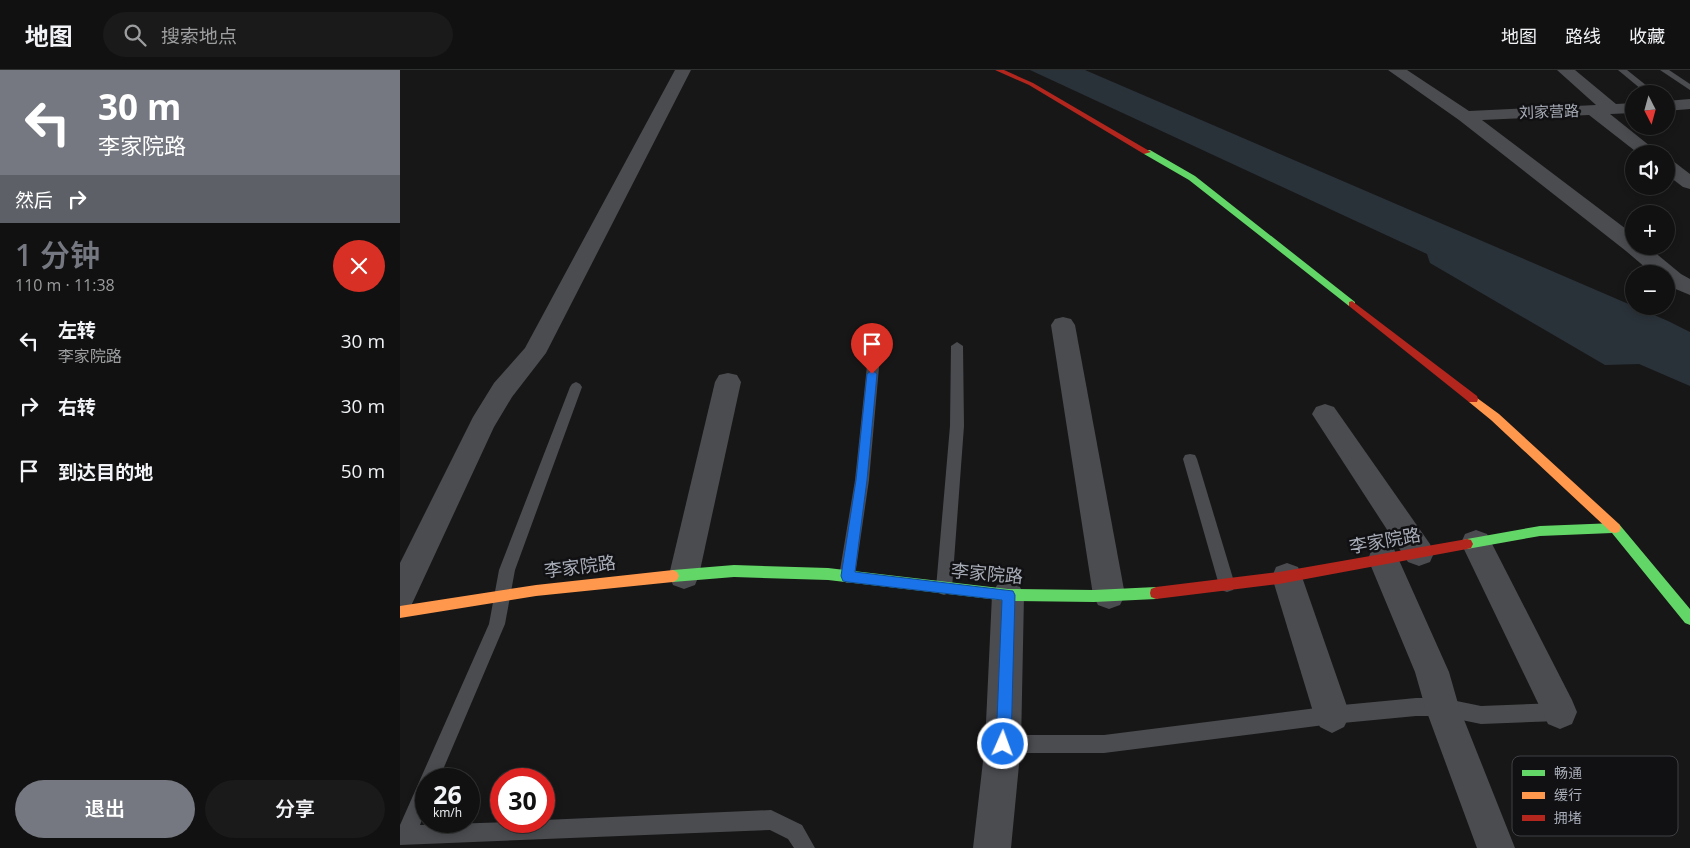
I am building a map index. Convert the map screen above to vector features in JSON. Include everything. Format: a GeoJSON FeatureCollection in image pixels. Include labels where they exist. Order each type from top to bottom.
{"type":"FeatureCollection","features":[{"type":"Feature","properties":{"kind":"street"},"geometry":{"type":"LineString","coordinates":[[400,596],[482,424],[503,390],[534,353],[683,70]]}},
{"type":"Feature","properties":{"kind":"street"},"geometry":{"type":"LineString","coordinates":[[998,70],[1031,84],[1192,178],[1495,417],[1615,528],[1690,619]]}},
{"type":"Feature","properties":{"kind":"street"},"geometry":{"type":"LineString","coordinates":[[1396,70],[1465,116],[1625,239]]}},
{"type":"Feature","properties":{"kind":"street"},"geometry":{"type":"LineString","coordinates":[[1565,70],[1603,110],[1641,145]]}},
{"type":"Feature","properties":{"kind":"street"},"geometry":{"type":"LineString","coordinates":[[1675,105],[1690,104]]}},
{"type":"Feature","properties":{"kind":"street","name":"刘家营路"},"geometry":{"type":"LineString","coordinates":[[1465,116],[1625,109]]}},
{"type":"Feature","properties":{"kind":"street"},"geometry":{"type":"LineString","coordinates":[[1675,172],[1690,183]]}},
{"type":"Feature","properties":{"kind":"street"},"geometry":{"type":"LineString","coordinates":[[1645,255],[1674,279],[1690,288]]}},
{"type":"Feature","properties":{"kind":"street"},"geometry":{"type":"LineString","coordinates":[[1063,325],[1109,595]]}},
{"type":"Feature","properties":{"kind":"street"},"geometry":{"type":"LineString","coordinates":[[684,575],[728,382]]}},
{"type":"Feature","properties":{"kind":"street"},"geometry":{"type":"LineString","coordinates":[[1325,414],[1419,553]]}},
{"type":"Feature","properties":{"kind":"street","name":"李家院路"},"geometry":{"type":"LineString","coordinates":[[400,612],[502,594],[606,581],[734,571],[848,576],[1008,595],[1155,593],[1286,577],[1540,531],[1615,528]]}},
{"type":"Feature","properties":{"kind":"street"},"geometry":{"type":"LineString","coordinates":[[1476,543],[1560,712]]}},
{"type":"Feature","properties":{"kind":"street"},"geometry":{"type":"LineString","coordinates":[[1383,559],[1432,672],[1442,707],[1496,848]]}},
{"type":"Feature","properties":{"kind":"street"},"geometry":{"type":"LineString","coordinates":[[1286,577],[1332,715]]}},
{"type":"Feature","properties":{"kind":"street"},"geometry":{"type":"LineString","coordinates":[[992,848],[1003,744],[1008,595]]}},
{"type":"Feature","properties":{"kind":"lane"},"geometry":{"type":"LineString","coordinates":[[1622,70],[1641,85]]}},
{"type":"Feature","properties":{"kind":"lane"},"geometry":{"type":"LineString","coordinates":[[1664,70],[1690,88]]}},
{"type":"Feature","properties":{"kind":"lane"},"geometry":{"type":"LineString","coordinates":[[944,588],[956,426],[957,346]]}},
{"type":"Feature","properties":{"kind":"lane"},"geometry":{"type":"LineString","coordinates":[[848,576],[862,480],[874,356]]}},
{"type":"Feature","properties":{"kind":"lane"},"geometry":{"type":"LineString","coordinates":[[435,768],[497,624],[507,570],[576,387]]}},
{"type":"Feature","properties":{"kind":"lane"},"geometry":{"type":"LineString","coordinates":[[1190,458],[1227,585]]}},
{"type":"Feature","properties":{"kind":"lane"},"geometry":{"type":"LineString","coordinates":[[1003,744],[1104,744],[1332,715],[1416,707],[1442,707],[1481,715],[1560,712]]}},
{"type":"Feature","properties":{"kind":"lane"},"geometry":{"type":"LineString","coordinates":[[415,810],[403,835],[771,820],[795,832],[806,848]]}},
{"type":"Feature","properties":{"kind":"shaded area"},"geometry":{"type":"Polygon","coordinates":[[[1030,70],[1085,70],[1625,302],[1625,315],[1654,315],[1668,321],[1690,332],[1690,386],[1639,364],[1605,365],[1430,263],[1427,254],[1030,70]]]}},
{"type":"Feature","properties":{"kind":"traffic: fast"},"geometry":{"type":"LineString","coordinates":[[1147,152],[1192,178],[1352,304]]}},
{"type":"Feature","properties":{"kind":"traffic: fast"},"geometry":{"type":"LineString","coordinates":[[1467,544],[1540,531],[1615,528],[1690,619]]}},
{"type":"Feature","properties":{"kind":"traffic: fast"},"geometry":{"type":"LineString","coordinates":[[673,576],[734,571],[828,574],[1008,595],[1094,596],[1156,593]]}},
{"type":"Feature","properties":{"kind":"traffic: slow"},"geometry":{"type":"LineString","coordinates":[[1473,399],[1615,528]]}},
{"type":"Feature","properties":{"kind":"traffic: slow"},"geometry":{"type":"LineString","coordinates":[[400,612],[604,582],[673,576]]}},
{"type":"Feature","properties":{"kind":"traffic: jam"},"geometry":{"type":"LineString","coordinates":[[998,70],[1031,84],[1147,152]]}},
{"type":"Feature","properties":{"kind":"traffic: jam"},"geometry":{"type":"LineString","coordinates":[[1352,304],[1473,399]]}},
{"type":"Feature","properties":{"kind":"traffic: jam"},"geometry":{"type":"LineString","coordinates":[[1156,593],[1279,578],[1467,544]]}},
{"type":"Feature","properties":{"kind":"route"},"geometry":{"type":"LineString","coordinates":[[872,374],[862,480],[848,576],[1008,595],[1003,744]]}}]}
